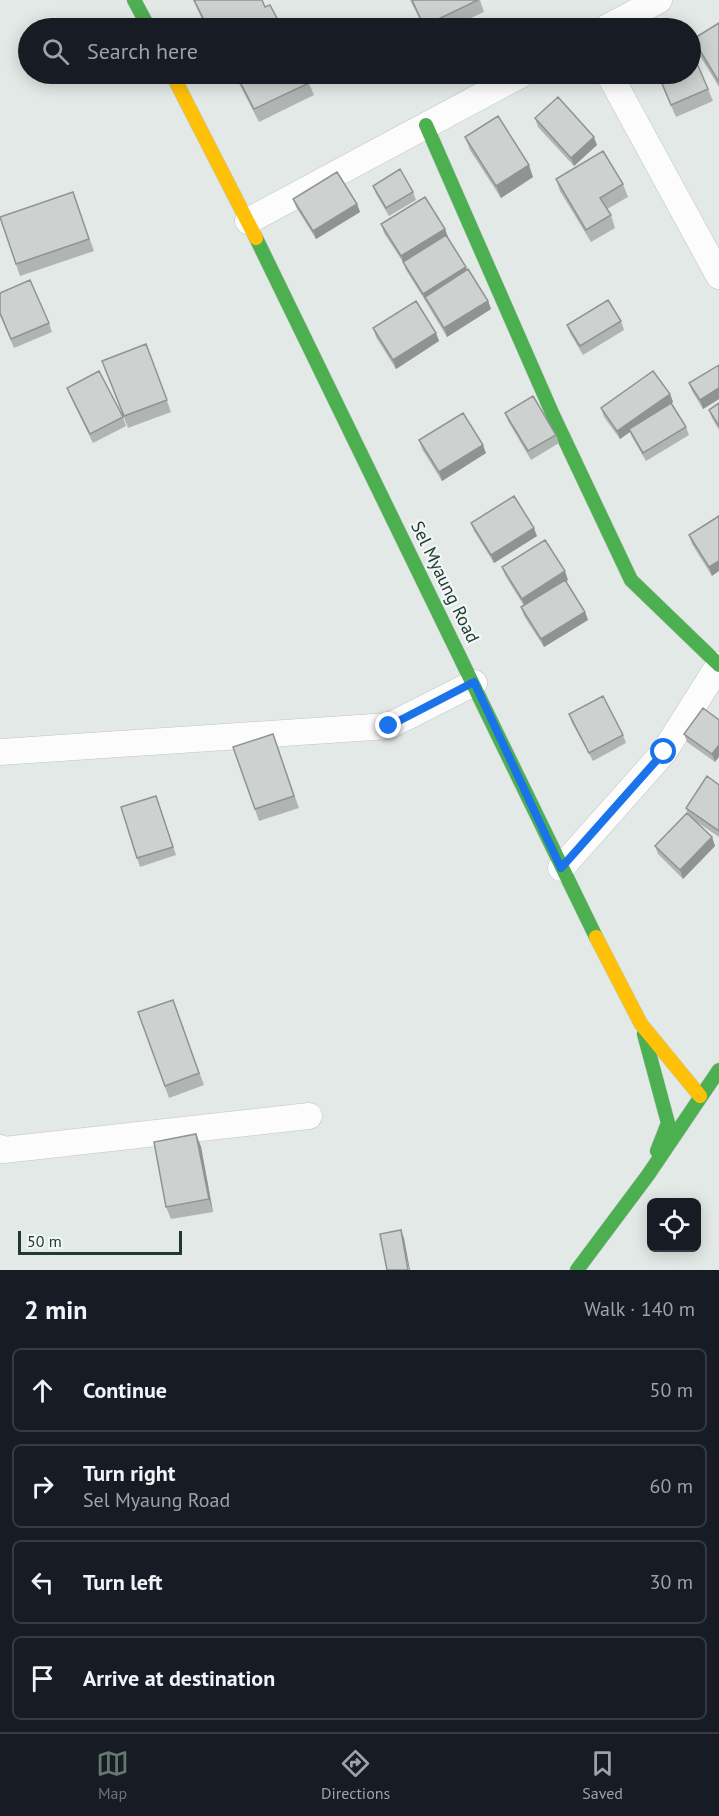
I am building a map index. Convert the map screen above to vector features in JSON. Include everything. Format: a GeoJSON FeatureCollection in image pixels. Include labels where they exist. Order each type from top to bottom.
{"type":"FeatureCollection","features":[{"type":"Feature","properties":{"kind":"main road"},"geometry":{"type":"LineString","coordinates":[[134,0],[144,18]]}},
{"type":"Feature","properties":{"kind":"main road","name":"Sel Myaung Road"},"geometry":{"type":"LineString","coordinates":[[177,84],[248,221],[474,682],[561,868],[641,1024],[710,1102]]}},
{"type":"Feature","properties":{"kind":"main road"},"geometry":{"type":"LineString","coordinates":[[426,125],[553,415],[631,580],[719,665]]}},
{"type":"Feature","properties":{"kind":"main road"},"geometry":{"type":"LineString","coordinates":[[641,1024],[668,1123],[648,1175]]}},
{"type":"Feature","properties":{"kind":"main road"},"geometry":{"type":"LineString","coordinates":[[577,1270],[648,1175],[710,1102],[719,1070]]}},
{"type":"Feature","properties":{"kind":"street"},"geometry":{"type":"LineString","coordinates":[[625,18],[658,0]]}},
{"type":"Feature","properties":{"kind":"street"},"geometry":{"type":"LineString","coordinates":[[248,221],[503,84]]}},
{"type":"Feature","properties":{"kind":"street"},"geometry":{"type":"LineString","coordinates":[[614,84],[719,276]]}},
{"type":"Feature","properties":{"kind":"street"},"geometry":{"type":"LineString","coordinates":[[561,868],[664,752],[719,665]]}},
{"type":"Feature","properties":{"kind":"street"},"geometry":{"type":"LineString","coordinates":[[0,752],[389,726],[474,682]]}},
{"type":"Feature","properties":{"kind":"street"},"geometry":{"type":"LineString","coordinates":[[0,1148],[4,1150],[309,1116]]}},
{"type":"Feature","properties":{"kind":"building"},"geometry":{"type":"Polygon","coordinates":[[[194,0],[262,0],[265,7],[270,5],[277,18],[203,18],[194,0]]]}},
{"type":"Feature","properties":{"kind":"building"},"geometry":{"type":"Polygon","coordinates":[[[412,0],[478,0],[441,18],[420,18],[412,0]]]}},
{"type":"Feature","properties":{"kind":"building"},"geometry":{"type":"Polygon","coordinates":[[[719,23],[719,82],[701,52],[701,34],[719,23]]]}},
{"type":"Feature","properties":{"kind":"building"},"geometry":{"type":"Polygon","coordinates":[[[701,73],[708,89],[671,105],[662,84],[701,84],[701,73]]]}},
{"type":"Feature","properties":{"kind":"building"},"geometry":{"type":"Polygon","coordinates":[[[241,84],[307,84],[254,109],[241,84]]]}},
{"type":"Feature","properties":{"kind":"building"},"geometry":{"type":"Polygon","coordinates":[[[558,97],[594,137],[571,158],[535,118],[558,97]]]}},
{"type":"Feature","properties":{"kind":"building"},"geometry":{"type":"Polygon","coordinates":[[[498,116],[529,165],[496,186],[465,137],[498,116]]]}},
{"type":"Feature","properties":{"kind":"building"},"geometry":{"type":"Polygon","coordinates":[[[603,151],[623,184],[600,198],[611,215],[586,230],[556,179],[603,151]]]}},
{"type":"Feature","properties":{"kind":"building"},"geometry":{"type":"Polygon","coordinates":[[[400,169],[413,192],[386,208],[373,186],[400,169]]]}},
{"type":"Feature","properties":{"kind":"building"},"geometry":{"type":"Polygon","coordinates":[[[337,172],[357,204],[313,231],[293,199],[337,172]]]}},
{"type":"Feature","properties":{"kind":"building"},"geometry":{"type":"Polygon","coordinates":[[[73,192],[89,239],[16,264],[0,217],[73,192]]]}},
{"type":"Feature","properties":{"kind":"building"},"geometry":{"type":"Polygon","coordinates":[[[425,197],[445,229],[401,256],[381,224],[425,197]]]}},
{"type":"Feature","properties":{"kind":"building"},"geometry":{"type":"Polygon","coordinates":[[[446,235],[466,267],[423,294],[403,262],[446,235]]]}},
{"type":"Feature","properties":{"kind":"building"},"geometry":{"type":"Polygon","coordinates":[[[468,269],[488,301],[444,328],[425,297],[468,269]]]}},
{"type":"Feature","properties":{"kind":"building"},"geometry":{"type":"Polygon","coordinates":[[[30,280],[49,323],[11,339],[0,313],[0,293],[30,280]]]}},
{"type":"Feature","properties":{"kind":"building"},"geometry":{"type":"Polygon","coordinates":[[[608,300],[621,321],[580,346],[567,325],[608,300]]]}},
{"type":"Feature","properties":{"kind":"building"},"geometry":{"type":"Polygon","coordinates":[[[416,301],[436,333],[393,360],[373,328],[416,301]]]}},
{"type":"Feature","properties":{"kind":"building"},"geometry":{"type":"Polygon","coordinates":[[[146,344],[167,400],[124,416],[102,361],[146,344]]]}},
{"type":"Feature","properties":{"kind":"building"},"geometry":{"type":"Polygon","coordinates":[[[719,365],[719,388],[700,400],[689,383],[719,365]]]}},
{"type":"Feature","properties":{"kind":"building"},"geometry":{"type":"Polygon","coordinates":[[[99,371],[123,417],[90,434],[67,388],[99,371]]]}},
{"type":"Feature","properties":{"kind":"building"},"geometry":{"type":"Polygon","coordinates":[[[653,371],[670,394],[617,431],[601,408],[653,371]]]}},
{"type":"Feature","properties":{"kind":"building"},"geometry":{"type":"Polygon","coordinates":[[[533,396],[556,435],[528,451],[505,413],[533,396]]]}},
{"type":"Feature","properties":{"kind":"building"},"geometry":{"type":"Polygon","coordinates":[[[671,403],[686,427],[643,453],[629,429],[671,403]]]}},
{"type":"Feature","properties":{"kind":"building"},"geometry":{"type":"Polygon","coordinates":[[[719,403],[719,426],[709,410],[719,403]]]}},
{"type":"Feature","properties":{"kind":"building"},"geometry":{"type":"Polygon","coordinates":[[[463,413],[483,445],[439,472],[419,440],[463,413]]]}},
{"type":"Feature","properties":{"kind":"building"},"geometry":{"type":"Polygon","coordinates":[[[514,496],[534,528],[491,555],[471,523],[514,496]]]}},
{"type":"Feature","properties":{"kind":"building"},"geometry":{"type":"Polygon","coordinates":[[[719,516],[719,561],[709,567],[689,535],[719,516]]]}},
{"type":"Feature","properties":{"kind":"building"},"geometry":{"type":"Polygon","coordinates":[[[545,540],[565,571],[522,599],[502,567],[545,540]]]}},
{"type":"Feature","properties":{"kind":"building"},"geometry":{"type":"Polygon","coordinates":[[[565,580],[585,612],[541,639],[521,607],[565,580]]]}},
{"type":"Feature","properties":{"kind":"building"},"geometry":{"type":"Polygon","coordinates":[[[603,696],[623,735],[589,753],[569,714],[603,696]]]}},
{"type":"Feature","properties":{"kind":"building"},"geometry":{"type":"Polygon","coordinates":[[[703,708],[719,720],[719,745],[712,754],[684,734],[703,708]]]}},
{"type":"Feature","properties":{"kind":"building"},"geometry":{"type":"Polygon","coordinates":[[[273,734],[294,796],[255,809],[233,747],[273,734]]]}},
{"type":"Feature","properties":{"kind":"building"},"geometry":{"type":"Polygon","coordinates":[[[707,776],[719,785],[719,831],[686,808],[707,776]]]}},
{"type":"Feature","properties":{"kind":"building"},"geometry":{"type":"Polygon","coordinates":[[[156,796],[173,847],[137,858],[121,807],[156,796]]]}},
{"type":"Feature","properties":{"kind":"building"},"geometry":{"type":"Polygon","coordinates":[[[687,813],[712,837],[680,870],[655,846],[687,813]]]}},
{"type":"Feature","properties":{"kind":"building"},"geometry":{"type":"Polygon","coordinates":[[[173,1000],[199,1073],[165,1086],[138,1012],[173,1000]]]}},
{"type":"Feature","properties":{"kind":"building"},"geometry":{"type":"Polygon","coordinates":[[[196,1134],[209,1199],[166,1207],[154,1142],[196,1134]]]}},
{"type":"Feature","properties":{"kind":"building"},"geometry":{"type":"Polygon","coordinates":[[[401,1230],[408,1270],[387,1270],[380,1234],[401,1230]]]}},
{"type":"Feature","properties":{"kind":"traffic: fast"},"geometry":{"type":"LineString","coordinates":[[134,0],[144,18]]}},
{"type":"Feature","properties":{"kind":"traffic: fast"},"geometry":{"type":"LineString","coordinates":[[426,125],[553,415],[631,580],[719,665]]}},
{"type":"Feature","properties":{"kind":"traffic: fast"},"geometry":{"type":"LineString","coordinates":[[256,238],[596,937]]}},
{"type":"Feature","properties":{"kind":"traffic: fast"},"geometry":{"type":"LineString","coordinates":[[644,1034],[668,1123],[657,1151]]}},
{"type":"Feature","properties":{"kind":"traffic: fast"},"geometry":{"type":"LineString","coordinates":[[577,1270],[648,1175],[719,1070]]}},
{"type":"Feature","properties":{"kind":"traffic: slow"},"geometry":{"type":"LineString","coordinates":[[177,84],[256,238]]}},
{"type":"Feature","properties":{"kind":"traffic: slow"},"geometry":{"type":"LineString","coordinates":[[596,937],[641,1024],[700,1096]]}},
{"type":"Feature","properties":{"kind":"route"},"geometry":{"type":"LineString","coordinates":[[389,726],[474,682],[561,868],[664,752]]}}]}
